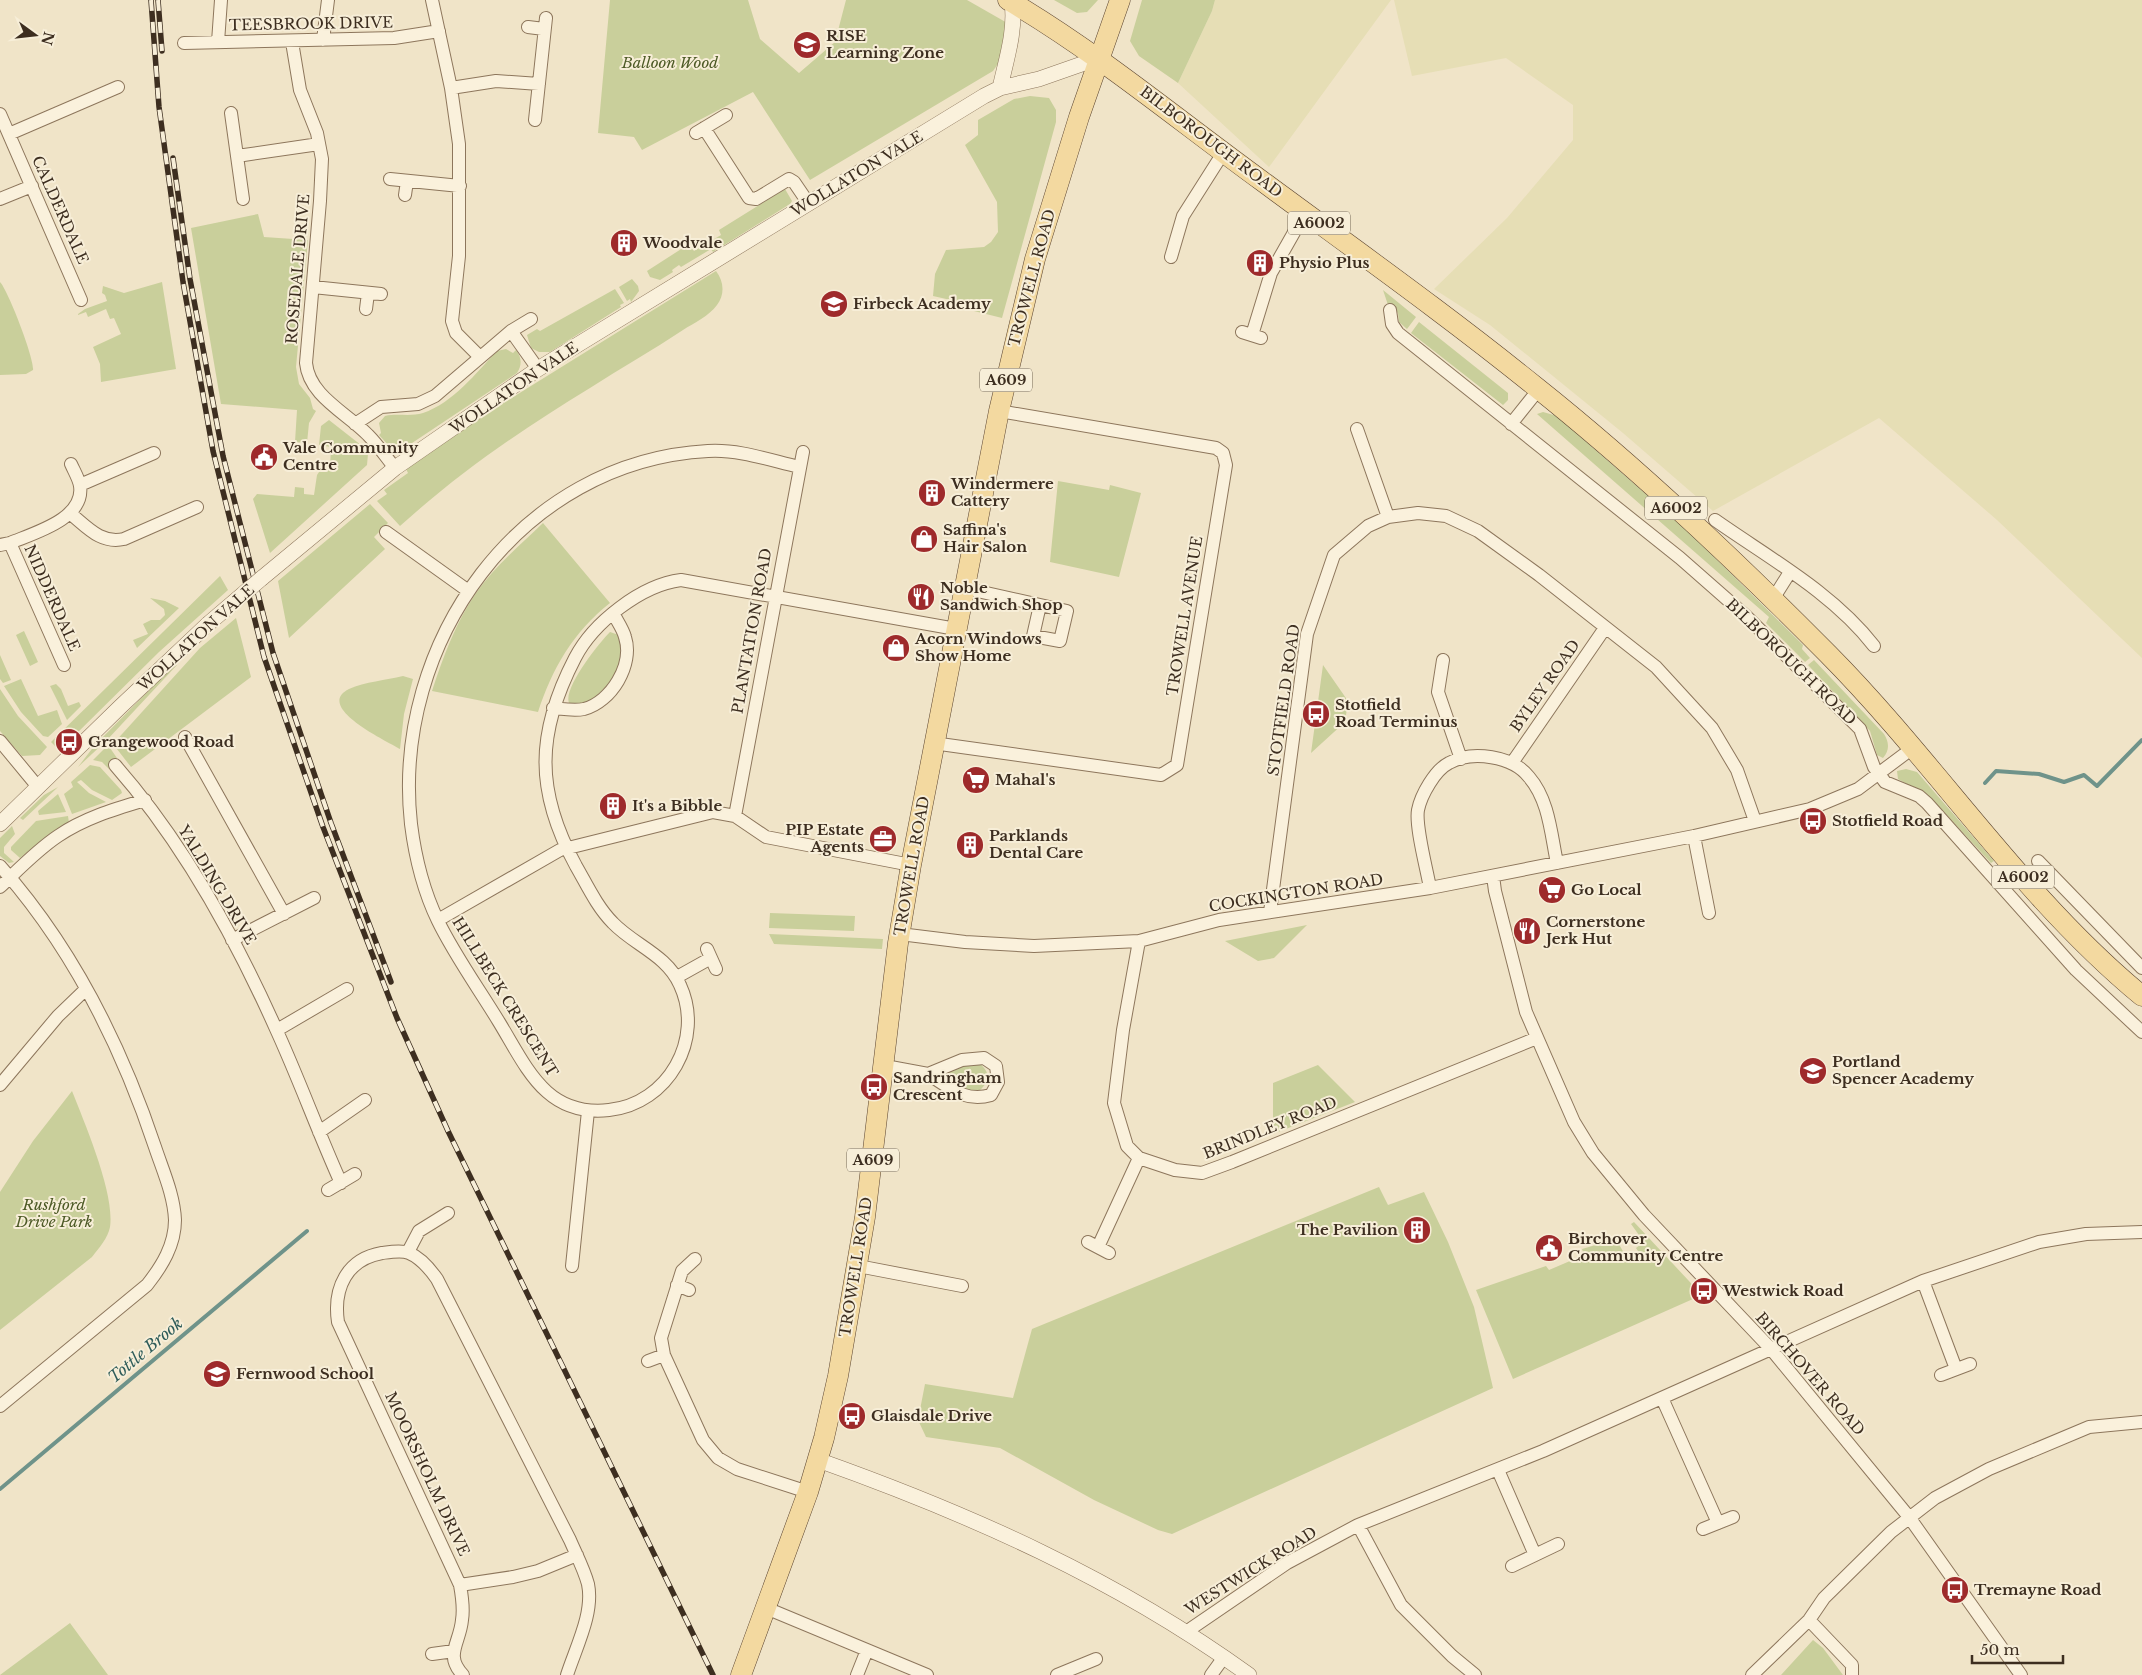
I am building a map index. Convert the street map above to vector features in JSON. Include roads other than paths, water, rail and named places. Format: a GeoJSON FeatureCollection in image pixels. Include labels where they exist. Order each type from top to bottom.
{"type":"FeatureCollection","features":[{"type":"Feature","properties":{"kind":"main road","name":"A609"},"geometry":{"type":"LineString","coordinates":[[1099,58],[1120,0]]}},
{"type":"Feature","properties":{"kind":"main road","name":"A6002"},"geometry":{"type":"LineString","coordinates":[[1010,1],[1099,58]]}},
{"type":"Feature","properties":{"kind":"main road","name":"BILBOROUGH ROAD"},"geometry":{"type":"LineString","coordinates":[[1099,58],[1539,389],[1641,476],[1773,599],[1849,675],[1914,747],[2036,892],[2096,956],[2142,996]]}},
{"type":"Feature","properties":{"kind":"main road","name":"TROWELL ROAD"},"geometry":{"type":"LineString","coordinates":[[742,1672],[808,1492],[818,1460],[838,1376],[858,1266],[885,1066],[900,934],[933,743],[999,411],[1035,259],[1099,58]]}},
{"type":"Feature","properties":{"kind":"street"},"geometry":{"type":"LineString","coordinates":[[218,42],[221,0]]}},
{"type":"Feature","properties":{"kind":"street"},"geometry":{"type":"LineString","coordinates":[[323,40],[328,0]]}},
{"type":"Feature","properties":{"kind":"street"},"geometry":{"type":"LineString","coordinates":[[432,0],[451,88],[458,132],[460,186],[459,256],[452,321],[456,333],[479,356]]}},
{"type":"Feature","properties":{"kind":"street"},"geometry":{"type":"LineString","coordinates":[[1000,88],[1012,33],[1010,1]]}},
{"type":"Feature","properties":{"kind":"street"},"geometry":{"type":"LineString","coordinates":[[528,27],[545,24],[535,120]]}},
{"type":"Feature","properties":{"kind":"street","name":"TEESBROOK DRIVE"},"geometry":{"type":"LineString","coordinates":[[184,43],[292,42],[394,38],[439,32]]}},
{"type":"Feature","properties":{"kind":"street","name":"ROSEDALE DRIVE"},"geometry":{"type":"LineString","coordinates":[[292,42],[300,90],[319,144],[322,176],[306,363],[307,376],[320,392],[378,446],[395,468]]}},
{"type":"Feature","properties":{"kind":"street","name":"WOLLATON VALE"},"geometry":{"type":"LineString","coordinates":[[0,824],[208,624],[395,468],[538,369],[1000,88],[1039,79],[1099,58]]}},
{"type":"Feature","properties":{"kind":"street"},"geometry":{"type":"LineString","coordinates":[[451,88],[496,81],[539,84]]}},
{"type":"Feature","properties":{"kind":"street"},"geometry":{"type":"LineString","coordinates":[[9,134],[118,87]]}},
{"type":"Feature","properties":{"kind":"street"},"geometry":{"type":"LineString","coordinates":[[230,113],[243,199]]}},
{"type":"Feature","properties":{"kind":"street","name":"CALDERDALE"},"geometry":{"type":"LineString","coordinates":[[0,114],[81,300]]}},
{"type":"Feature","properties":{"kind":"street"},"geometry":{"type":"LineString","coordinates":[[726,115],[700,131],[749,198],[756,199],[789,179],[794,182],[809,204]]}},
{"type":"Feature","properties":{"kind":"street"},"geometry":{"type":"LineString","coordinates":[[237,156],[319,144]]}},
{"type":"Feature","properties":{"kind":"street"},"geometry":{"type":"LineString","coordinates":[[1171,257],[1183,216],[1223,153]]}},
{"type":"Feature","properties":{"kind":"street"},"geometry":{"type":"LineString","coordinates":[[390,179],[460,186]]}},
{"type":"Feature","properties":{"kind":"street"},"geometry":{"type":"LineString","coordinates":[[405,195],[406,181]]}},
{"type":"Feature","properties":{"kind":"street"},"geometry":{"type":"LineString","coordinates":[[0,199],[32,186]]}},
{"type":"Feature","properties":{"kind":"street"},"geometry":{"type":"LineString","coordinates":[[1251,335],[1270,273],[1306,213]]}},
{"type":"Feature","properties":{"kind":"street"},"geometry":{"type":"LineString","coordinates":[[313,287],[381,294]]}},
{"type":"Feature","properties":{"kind":"street"},"geometry":{"type":"LineString","coordinates":[[366,310],[368,293]]}},
{"type":"Feature","properties":{"kind":"street","name":"BILBOROUGH ROAD"},"geometry":{"type":"LineString","coordinates":[[1390,310],[1392,324],[1398,333],[1680,558],[1746,616],[1860,729],[1879,775]]}},
{"type":"Feature","properties":{"kind":"street"},"geometry":{"type":"LineString","coordinates":[[355,424],[386,405],[418,404],[435,396],[479,356],[511,330],[531,318]]}},
{"type":"Feature","properties":{"kind":"street"},"geometry":{"type":"LineString","coordinates":[[511,330],[538,369]]}},
{"type":"Feature","properties":{"kind":"street"},"geometry":{"type":"LineString","coordinates":[[1511,424],[1539,389]]}},
{"type":"Feature","properties":{"kind":"street","name":"TROWELL AVENUE"},"geometry":{"type":"LineString","coordinates":[[933,743],[1160,775],[1177,765],[1226,465],[1223,453],[1216,448],[999,411]]}},
{"type":"Feature","properties":{"kind":"street"},"geometry":{"type":"LineString","coordinates":[[1357,429],[1388,516]]}},
{"type":"Feature","properties":{"kind":"street","name":"HILLBECK CRESCENT"},"geometry":{"type":"LineString","coordinates":[[799,467],[742,453],[708,451],[645,461],[608,473],[554,503],[502,549],[467,590],[444,633],[426,677],[411,755],[409,792],[411,826],[424,883],[438,920],[537,1082],[547,1093],[566,1105],[588,1111],[623,1108],[635,1104],[658,1089],[678,1064],[687,1039],[689,1012],[676,977],[668,966],[611,921],[590,890],[566,848],[555,823],[546,777],[547,735],[553,708],[578,652],[591,634],[613,613],[655,588],[680,580],[956,629]]}},
{"type":"Feature","properties":{"kind":"street","name":"PLANTATION ROAD"},"geometry":{"type":"LineString","coordinates":[[735,816],[803,452]]}},
{"type":"Feature","properties":{"kind":"street"},"geometry":{"type":"LineString","coordinates":[[80,485],[154,453]]}},
{"type":"Feature","properties":{"kind":"street"},"geometry":{"type":"LineString","coordinates":[[71,464],[80,485],[77,503],[71,514],[100,537],[114,540],[124,539],[197,507]]}},
{"type":"Feature","properties":{"kind":"street","name":"STOTFIELD ROAD"},"geometry":{"type":"LineString","coordinates":[[1270,912],[1307,634],[1334,555],[1368,526],[1388,516],[1418,513],[1446,516],[1478,530],[1539,575],[1656,667],[1712,728],[1737,770],[1755,821]]}},
{"type":"Feature","properties":{"kind":"street","name":"NIDDERDALE"},"geometry":{"type":"LineString","coordinates":[[64,665],[5,544],[71,514]]}},
{"type":"Feature","properties":{"kind":"street"},"geometry":{"type":"LineString","coordinates":[[1715,520],[1790,572],[1843,613],[1874,646]]}},
{"type":"Feature","properties":{"kind":"street"},"geometry":{"type":"LineString","coordinates":[[386,532],[467,590]]}},
{"type":"Feature","properties":{"kind":"street"},"geometry":{"type":"LineString","coordinates":[[1773,599],[1790,572]]}},
{"type":"Feature","properties":{"kind":"street"},"geometry":{"type":"LineString","coordinates":[[964,588],[1040,605]]}},
{"type":"Feature","properties":{"kind":"street"},"geometry":{"type":"LineString","coordinates":[[553,708],[576,710],[594,705],[605,698],[620,676],[625,666],[627,646],[625,637],[613,613]]}},
{"type":"Feature","properties":{"kind":"street","name":"BYLEY ROAD"},"geometry":{"type":"LineString","coordinates":[[1512,763],[1605,628]]}},
{"type":"Feature","properties":{"kind":"street"},"geometry":{"type":"LineString","coordinates":[[1444,660],[1438,692],[1462,759]]}},
{"type":"Feature","properties":{"kind":"street"},"geometry":{"type":"LineString","coordinates":[[185,737],[284,914]]}},
{"type":"Feature","properties":{"kind":"street"},"geometry":{"type":"LineString","coordinates":[[0,742],[38,787]]}},
{"type":"Feature","properties":{"kind":"street","name":"COCKINGTON ROAD"},"geometry":{"type":"LineString","coordinates":[[900,934],[965,942],[1034,946],[1139,940],[1219,920],[1430,888],[1694,836],[1810,808],[1858,789],[1914,747]]}},
{"type":"Feature","properties":{"kind":"street"},"geometry":{"type":"LineString","coordinates":[[1430,888],[1418,811],[1434,777],[1448,763],[1462,759],[1478,756],[1512,763],[1529,776],[1546,807],[1557,862]]}},
{"type":"Feature","properties":{"kind":"street","name":"YALDING DRIVE"},"geometry":{"type":"LineString","coordinates":[[115,765],[145,800],[175,844],[232,940],[277,1030],[340,1183]]}},
{"type":"Feature","properties":{"kind":"street"},"geometry":{"type":"LineString","coordinates":[[1879,775],[1885,782],[1918,796],[1927,803],[2076,970],[2142,1032]]}},
{"type":"Feature","properties":{"kind":"street"},"geometry":{"type":"LineString","coordinates":[[0,887],[60,835],[101,813],[145,800]]}},
{"type":"Feature","properties":{"kind":"street"},"geometry":{"type":"LineString","coordinates":[[438,920],[566,848],[706,814],[722,813],[735,816],[766,838],[911,865]]}},
{"type":"Feature","properties":{"kind":"street"},"geometry":{"type":"LineString","coordinates":[[1694,836],[1709,913]]}},
{"type":"Feature","properties":{"kind":"street"},"geometry":{"type":"LineString","coordinates":[[2038,860],[2142,968]]}},
{"type":"Feature","properties":{"kind":"street"},"geometry":{"type":"LineString","coordinates":[[0,866],[50,928],[86,989],[124,1065],[145,1118],[172,1199],[174,1232],[162,1266],[148,1285],[0,1406]]}},
{"type":"Feature","properties":{"kind":"street","name":"BIRCHOVER ROAD"},"geometry":{"type":"LineString","coordinates":[[1494,876],[1495,891],[1526,1012],[1574,1122],[1593,1153],[1644,1215],[1770,1349],[1909,1517],[2021,1675]]}},
{"type":"Feature","properties":{"kind":"street"},"geometry":{"type":"LineString","coordinates":[[232,940],[314,898]]}},
{"type":"Feature","properties":{"kind":"street"},"geometry":{"type":"LineString","coordinates":[[1098,1248],[1139,1158],[1127,1146],[1114,1103],[1123,1030],[1139,940]]}},
{"type":"Feature","properties":{"kind":"street"},"geometry":{"type":"LineString","coordinates":[[676,977],[711,959]]}},
{"type":"Feature","properties":{"kind":"street"},"geometry":{"type":"LineString","coordinates":[[0,1085],[52,1022],[86,989]]}},
{"type":"Feature","properties":{"kind":"street"},"geometry":{"type":"LineString","coordinates":[[277,1030],[347,989]]}},
{"type":"Feature","properties":{"kind":"street","name":"BRINDLEY ROAD"},"geometry":{"type":"LineString","coordinates":[[1139,1158],[1175,1170],[1202,1173],[1537,1038]]}},
{"type":"Feature","properties":{"kind":"street"},"geometry":{"type":"LineString","coordinates":[[885,1066],[928,1074],[958,1093],[977,1100],[991,1095],[998,1082],[996,1066],[984,1058],[962,1060],[928,1074]]}},
{"type":"Feature","properties":{"kind":"street"},"geometry":{"type":"LineString","coordinates":[[318,1132],[365,1100]]}},
{"type":"Feature","properties":{"kind":"street"},"geometry":{"type":"LineString","coordinates":[[572,1266],[568,1249],[588,1111]]}},
{"type":"Feature","properties":{"kind":"street"},"geometry":{"type":"LineString","coordinates":[[328,1190],[355,1174]]}},
{"type":"Feature","properties":{"kind":"street"},"geometry":{"type":"LineString","coordinates":[[448,1213],[419,1231],[408,1252],[429,1268],[437,1279],[531,1461],[577,1555],[588,1583],[589,1600],[586,1616],[567,1675]]}},
{"type":"Feature","properties":{"kind":"street","name":"WESTWICK ROAD"},"geometry":{"type":"LineString","coordinates":[[1186,1632],[1287,1563],[1358,1525],[1498,1470],[1923,1281],[2039,1242],[2086,1234],[2142,1232]]}},
{"type":"Feature","properties":{"kind":"street","name":"MOORSHOLM DRIVE"},"geometry":{"type":"LineString","coordinates":[[408,1252],[393,1251],[372,1255],[352,1266],[344,1276],[339,1288],[337,1314],[338,1322],[460,1584],[463,1620],[454,1651]]}},
{"type":"Feature","properties":{"kind":"street"},"geometry":{"type":"LineString","coordinates":[[695,1259],[682,1271],[661,1338],[664,1355],[703,1440],[718,1458],[737,1469],[808,1492]]}},
{"type":"Feature","properties":{"kind":"street"},"geometry":{"type":"LineString","coordinates":[[858,1266],[962,1286]]}},
{"type":"Feature","properties":{"kind":"street"},"geometry":{"type":"LineString","coordinates":[[1923,1281],[1956,1369]]}},
{"type":"Feature","properties":{"kind":"street"},"geometry":{"type":"LineString","coordinates":[[677,1285],[689,1290]]}},
{"type":"Feature","properties":{"kind":"street"},"geometry":{"type":"LineString","coordinates":[[648,1361],[664,1355]]}},
{"type":"Feature","properties":{"kind":"street"},"geometry":{"type":"LineString","coordinates":[[1941,1375],[1970,1364]]}},
{"type":"Feature","properties":{"kind":"street"},"geometry":{"type":"LineString","coordinates":[[1662,1398],[1718,1523]]}},
{"type":"Feature","properties":{"kind":"street"},"geometry":{"type":"LineString","coordinates":[[1752,1675],[1809,1620],[1824,1598],[1909,1517],[1935,1498],[1989,1469],[2089,1427],[2142,1422]]}},
{"type":"Feature","properties":{"kind":"street"},"geometry":{"type":"LineString","coordinates":[[818,1460],[914,1494],[1049,1555],[1186,1632],[1249,1675]]}},
{"type":"Feature","properties":{"kind":"street"},"geometry":{"type":"LineString","coordinates":[[1498,1470],[1535,1555]]}},
{"type":"Feature","properties":{"kind":"street"},"geometry":{"type":"LineString","coordinates":[[1703,1529],[1732,1517]]}},
{"type":"Feature","properties":{"kind":"street"},"geometry":{"type":"LineString","coordinates":[[1358,1525],[1401,1605],[1452,1656],[1475,1675]]}},
{"type":"Feature","properties":{"kind":"street"},"geometry":{"type":"LineString","coordinates":[[1512,1566],[1558,1544]]}},
{"type":"Feature","properties":{"kind":"street"},"geometry":{"type":"LineString","coordinates":[[460,1584],[513,1577],[538,1571],[577,1555]]}},
{"type":"Feature","properties":{"kind":"street"},"geometry":{"type":"LineString","coordinates":[[766,1608],[927,1675]]}},
{"type":"Feature","properties":{"kind":"street"},"geometry":{"type":"LineString","coordinates":[[1809,1620],[1852,1665],[1852,1675]]}},
{"type":"Feature","properties":{"kind":"street"},"geometry":{"type":"LineString","coordinates":[[857,1675],[868,1650]]}},
{"type":"Feature","properties":{"kind":"street"},"geometry":{"type":"LineString","coordinates":[[432,1654],[454,1651],[454,1661],[463,1675]]}},
{"type":"Feature","properties":{"kind":"street"},"geometry":{"type":"LineString","coordinates":[[1211,1675],[1224,1657]]}},
{"type":"Feature","properties":{"kind":"street"},"geometry":{"type":"LineString","coordinates":[[1057,1675],[1096,1659]]}},
{"type":"Feature","properties":{"kind":"waterway","name":"Tottle Brook"},"geometry":{"type":"LineString","coordinates":[[1985,783],[1996,771],[2039,774],[2064,782],[2084,775],[2097,786],[2142,740]]}},
{"type":"Feature","properties":{"kind":"waterway","name":"Tottle Brook"},"geometry":{"type":"LineString","coordinates":[[0,1489],[307,1231]]}},
{"type":"Feature","properties":{"kind":"railway"},"geometry":{"type":"LineString","coordinates":[[151,0],[159,107],[183,282],[213,451],[264,657],[323,827],[397,1018],[448,1131],[713,1675]]}},
{"type":"Feature","properties":{"kind":"railway"},"geometry":{"type":"LineString","coordinates":[[158,0],[162,51]]}},
{"type":"Feature","properties":{"kind":"railway"},"geometry":{"type":"LineString","coordinates":[[173,158],[190,279],[223,456],[273,653],[331,823],[391,982]]}},
{"type":"Feature","properties":{"kind":"place","name":"RISE Learning Zone"},"geometry":{"type":"Point","coordinates":[807,45]}},
{"type":"Feature","properties":{"kind":"place","name":"Woodvale"},"geometry":{"type":"Point","coordinates":[624,243]}},
{"type":"Feature","properties":{"kind":"place","name":"Physio Plus"},"geometry":{"type":"Point","coordinates":[1260,263]}},
{"type":"Feature","properties":{"kind":"place","name":"Firbeck Academy"},"geometry":{"type":"Point","coordinates":[834,304]}},
{"type":"Feature","properties":{"kind":"place","name":"Vale Community Centre"},"geometry":{"type":"Point","coordinates":[264,457]}},
{"type":"Feature","properties":{"kind":"place","name":"Windermere Cattery"},"geometry":{"type":"Point","coordinates":[932,493]}},
{"type":"Feature","properties":{"kind":"place","name":"Saffina's Hair Salon"},"geometry":{"type":"Point","coordinates":[924,539]}},
{"type":"Feature","properties":{"kind":"place","name":"Noble Sandwich Shop"},"geometry":{"type":"Point","coordinates":[921,597]}},
{"type":"Feature","properties":{"kind":"place","name":"Acorn Windows Show Home"},"geometry":{"type":"Point","coordinates":[896,648]}},
{"type":"Feature","properties":{"kind":"place","name":"Stotfield Road Terminus"},"geometry":{"type":"Point","coordinates":[1316,714]}},
{"type":"Feature","properties":{"kind":"place","name":"Grangewood Road"},"geometry":{"type":"Point","coordinates":[69,742]}},
{"type":"Feature","properties":{"kind":"place","name":"Mahal's"},"geometry":{"type":"Point","coordinates":[976,780]}},
{"type":"Feature","properties":{"kind":"place","name":"It's a Bibble"},"geometry":{"type":"Point","coordinates":[613,806]}},
{"type":"Feature","properties":{"kind":"place","name":"Stotfield Road"},"geometry":{"type":"Point","coordinates":[1813,821]}},
{"type":"Feature","properties":{"kind":"place","name":"PIP Estate Agents"},"geometry":{"type":"Point","coordinates":[883,839]}},
{"type":"Feature","properties":{"kind":"place","name":"Parklands Dental Care"},"geometry":{"type":"Point","coordinates":[970,845]}},
{"type":"Feature","properties":{"kind":"place","name":"Go Local"},"geometry":{"type":"Point","coordinates":[1552,890]}},
{"type":"Feature","properties":{"kind":"place","name":"Cornerstone Jerk Hut"},"geometry":{"type":"Point","coordinates":[1527,931]}},
{"type":"Feature","properties":{"kind":"place","name":"Portland Spencer Academy"},"geometry":{"type":"Point","coordinates":[1813,1071]}},
{"type":"Feature","properties":{"kind":"place","name":"Sandringham Crescent"},"geometry":{"type":"Point","coordinates":[874,1087]}},
{"type":"Feature","properties":{"kind":"place","name":"The Pavilion"},"geometry":{"type":"Point","coordinates":[1417,1230]}},
{"type":"Feature","properties":{"kind":"place","name":"Birchover Community Centre"},"geometry":{"type":"Point","coordinates":[1549,1248]}},
{"type":"Feature","properties":{"kind":"place","name":"Westwick Road"},"geometry":{"type":"Point","coordinates":[1704,1291]}},
{"type":"Feature","properties":{"kind":"place","name":"Fernwood School"},"geometry":{"type":"Point","coordinates":[217,1374]}},
{"type":"Feature","properties":{"kind":"place","name":"Glaisdale Drive"},"geometry":{"type":"Point","coordinates":[852,1416]}},
{"type":"Feature","properties":{"kind":"place","name":"Tremayne Road"},"geometry":{"type":"Point","coordinates":[1955,1590]}},
{"type":"Feature","properties":{"kind":"park label","name":"Balloon Wood"},"geometry":{"type":"Point","coordinates":[670,63]}},
{"type":"Feature","properties":{"kind":"park label","name":"Rushford Drive Park"},"geometry":{"type":"Point","coordinates":[54,1214]}}]}
